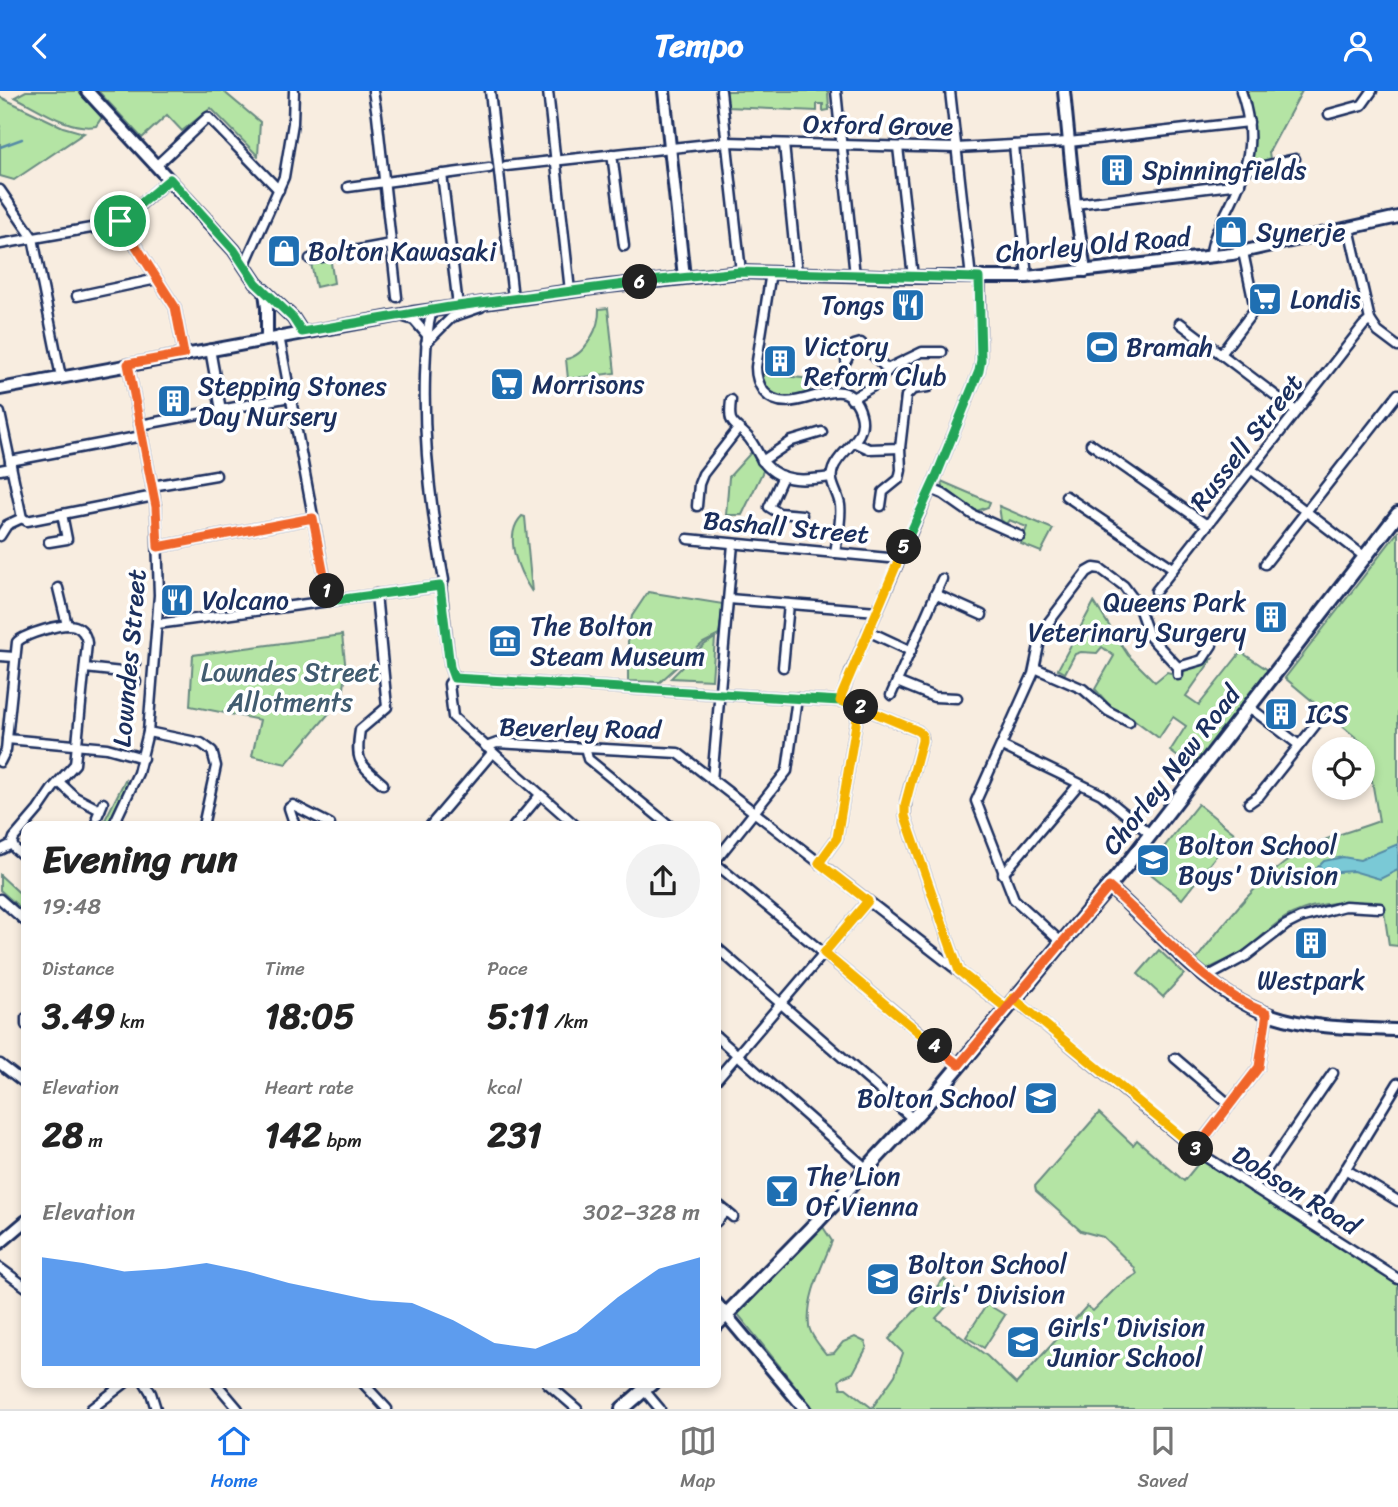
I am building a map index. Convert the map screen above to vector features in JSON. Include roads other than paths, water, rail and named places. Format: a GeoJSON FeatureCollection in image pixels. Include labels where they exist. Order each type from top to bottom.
{"type":"FeatureCollection","features":[{"type":"Feature","properties":{"kind":"main road"},"geometry":{"type":"LineString","coordinates":[[87,91],[170,179],[265,292],[293,318],[302,332]]}},
{"type":"Feature","properties":{"kind":"main road"},"geometry":{"type":"LineString","coordinates":[[664,91],[684,277]]}},
{"type":"Feature","properties":{"kind":"main road"},"geometry":{"type":"LineString","coordinates":[[1064,91],[1075,204],[1085,271]]}},
{"type":"Feature","properties":{"kind":"main road","name":"Chorley Old Road"},"geometry":{"type":"LineString","coordinates":[[0,389],[273,337],[513,298],[740,272],[1027,277],[1243,252],[1398,217]]}},
{"type":"Feature","properties":{"kind":"main road"},"geometry":{"type":"LineString","coordinates":[[265,292],[273,337]]}},
{"type":"Feature","properties":{"kind":"main road","name":"Chorley New Road"},"geometry":{"type":"LineString","coordinates":[[721,1320],[913,1119],[1109,887],[1398,515]]}},
{"type":"Feature","properties":{"kind":"main road"},"geometry":{"type":"LineString","coordinates":[[1109,887],[1207,977],[1244,1004],[1267,1013],[1317,1025],[1398,1030]]}},
{"type":"Feature","properties":{"kind":"main road"},"geometry":{"type":"LineString","coordinates":[[0,1243],[21,1224]]}},
{"type":"Feature","properties":{"kind":"main road"},"geometry":{"type":"LineString","coordinates":[[721,1308],[799,1407]]}},
{"type":"Feature","properties":{"kind":"main road"},"geometry":{"type":"LineString","coordinates":[[622,1409],[646,1388]]}},
{"type":"Feature","properties":{"kind":"street"},"geometry":{"type":"LineString","coordinates":[[244,264],[284,177],[295,91]]}},
{"type":"Feature","properties":{"kind":"street"},"geometry":{"type":"LineString","coordinates":[[373,91],[397,297]]}},
{"type":"Feature","properties":{"kind":"street"},"geometry":{"type":"LineString","coordinates":[[426,338],[458,314],[513,298],[490,91]]}},
{"type":"Feature","properties":{"kind":"street"},"geometry":{"type":"LineString","coordinates":[[548,91],[570,291]]}},
{"type":"Feature","properties":{"kind":"street"},"geometry":{"type":"LineString","coordinates":[[721,91],[740,272]]}},
{"type":"Feature","properties":{"kind":"street"},"geometry":{"type":"LineString","coordinates":[[836,91],[855,275]]}},
{"type":"Feature","properties":{"kind":"street"},"geometry":{"type":"LineString","coordinates":[[840,701],[931,489],[980,365],[975,278],[950,91]]}},
{"type":"Feature","properties":{"kind":"street"},"geometry":{"type":"LineString","coordinates":[[1211,256],[1212,241],[1246,170],[1250,147],[1249,122],[1241,91]]}},
{"type":"Feature","properties":{"kind":"street"},"geometry":{"type":"LineString","coordinates":[[1329,114],[1342,106],[1362,105],[1372,91]]}},
{"type":"Feature","properties":{"kind":"street"},"geometry":{"type":"LineString","coordinates":[[157,165],[208,117],[279,190]]}},
{"type":"Feature","properties":{"kind":"street","name":"Oxford Grove"},"geometry":{"type":"LineString","coordinates":[[506,166],[727,142],[956,148],[1069,142],[1249,122]]}},
{"type":"Feature","properties":{"kind":"street"},"geometry":{"type":"LineString","coordinates":[[784,144],[797,274]]}},
{"type":"Feature","properties":{"kind":"street"},"geometry":{"type":"LineString","coordinates":[[1014,145],[1027,277]]}},
{"type":"Feature","properties":{"kind":"street"},"geometry":{"type":"LineString","coordinates":[[898,147],[913,277]]}},
{"type":"Feature","properties":{"kind":"street"},"geometry":{"type":"LineString","coordinates":[[612,154],[624,246]]}},
{"type":"Feature","properties":{"kind":"street"},"geometry":{"type":"LineString","coordinates":[[1246,170],[1283,166],[1295,159]]}},
{"type":"Feature","properties":{"kind":"street"},"geometry":{"type":"LineString","coordinates":[[348,187],[489,168]]}},
{"type":"Feature","properties":{"kind":"street"},"geometry":{"type":"LineString","coordinates":[[442,174],[458,306]]}},
{"type":"Feature","properties":{"kind":"street"},"geometry":{"type":"LineString","coordinates":[[0,244],[120,221],[170,179]]}},
{"type":"Feature","properties":{"kind":"street"},"geometry":{"type":"LineString","coordinates":[[1075,204],[1240,184]]}},
{"type":"Feature","properties":{"kind":"street"},"geometry":{"type":"LineString","coordinates":[[0,190],[33,238],[61,377]]}},
{"type":"Feature","properties":{"kind":"street"},"geometry":{"type":"LineString","coordinates":[[120,221],[175,307],[184,354]]}},
{"type":"Feature","properties":{"kind":"street"},"geometry":{"type":"LineString","coordinates":[[1349,228],[1370,320],[1378,332],[1398,347]]}},
{"type":"Feature","properties":{"kind":"street"},"geometry":{"type":"LineString","coordinates":[[310,259],[391,244]]}},
{"type":"Feature","properties":{"kind":"street"},"geometry":{"type":"LineString","coordinates":[[1221,354],[1255,309],[1243,252]]}},
{"type":"Feature","properties":{"kind":"street"},"geometry":{"type":"LineString","coordinates":[[771,272],[757,367],[757,377],[762,388],[774,399],[784,403],[794,403],[832,391],[852,399],[862,418],[860,432],[834,465],[831,477],[840,505],[835,553]]}},
{"type":"Feature","properties":{"kind":"street"},"geometry":{"type":"LineString","coordinates":[[77,296],[157,279]]}},
{"type":"Feature","properties":{"kind":"street"},"geometry":{"type":"LineString","coordinates":[[432,310],[426,338],[425,442],[435,534],[444,580],[440,586],[450,667],[454,678]]}},
{"type":"Feature","properties":{"kind":"street"},"geometry":{"type":"LineString","coordinates":[[398,315],[414,320],[426,338]]}},
{"type":"Feature","properties":{"kind":"street","name":"Russell Street"},"geometry":{"type":"LineString","coordinates":[[1156,591],[1370,320]]}},
{"type":"Feature","properties":{"kind":"street"},"geometry":{"type":"LineString","coordinates":[[1181,323],[1296,411]]}},
{"type":"Feature","properties":{"kind":"street"},"geometry":{"type":"LineString","coordinates":[[273,337],[290,397],[329,601]]}},
{"type":"Feature","properties":{"kind":"street"},"geometry":{"type":"LineString","coordinates":[[846,361],[854,345],[861,343],[887,369]]}},
{"type":"Feature","properties":{"kind":"street"},"geometry":{"type":"LineString","coordinates":[[209,349],[221,410]]}},
{"type":"Feature","properties":{"kind":"street"},"geometry":{"type":"LineString","coordinates":[[852,399],[875,386],[887,369],[904,357],[922,352],[942,352]]}},
{"type":"Feature","properties":{"kind":"street","name":"Lowndes Street"},"geometry":{"type":"LineString","coordinates":[[115,821],[138,773],[148,732],[159,589],[154,496],[128,364]]}},
{"type":"Feature","properties":{"kind":"street"},"geometry":{"type":"LineString","coordinates":[[881,506],[883,492],[901,474],[900,448],[906,396],[913,389],[928,387]]}},
{"type":"Feature","properties":{"kind":"street"},"geometry":{"type":"LineString","coordinates":[[1265,564],[1398,394]]}},
{"type":"Feature","properties":{"kind":"street"},"geometry":{"type":"LineString","coordinates":[[140,425],[290,397]]}},
{"type":"Feature","properties":{"kind":"street"},"geometry":{"type":"LineString","coordinates":[[731,400],[730,418],[771,469],[797,480],[831,477]]}},
{"type":"Feature","properties":{"kind":"street"},"geometry":{"type":"LineString","coordinates":[[0,413],[22,518],[27,521],[154,496]]}},
{"type":"Feature","properties":{"kind":"street"},"geometry":{"type":"LineString","coordinates":[[697,506],[703,474],[738,429]]}},
{"type":"Feature","properties":{"kind":"street"},"geometry":{"type":"LineString","coordinates":[[762,461],[792,441],[822,432]]}},
{"type":"Feature","properties":{"kind":"street"},"geometry":{"type":"LineString","coordinates":[[0,470],[10,465],[142,436]]}},
{"type":"Feature","properties":{"kind":"street"},"geometry":{"type":"LineString","coordinates":[[854,442],[869,449],[900,448]]}},
{"type":"Feature","properties":{"kind":"street"},"geometry":{"type":"LineString","coordinates":[[1091,444],[1208,525]]}},
{"type":"Feature","properties":{"kind":"street"},"geometry":{"type":"LineString","coordinates":[[1251,469],[1365,557]]}},
{"type":"Feature","properties":{"kind":"street"},"geometry":{"type":"LineString","coordinates":[[152,486],[216,475]]}},
{"type":"Feature","properties":{"kind":"street"},"geometry":{"type":"LineString","coordinates":[[783,476],[769,507],[779,513],[802,515]]}},
{"type":"Feature","properties":{"kind":"street"},"geometry":{"type":"LineString","coordinates":[[931,489],[973,515],[1020,536]]}},
{"type":"Feature","properties":{"kind":"street"},"geometry":{"type":"LineString","coordinates":[[1066,496],[1173,568]]}},
{"type":"Feature","properties":{"kind":"street"},"geometry":{"type":"LineString","coordinates":[[49,542],[67,539],[62,514]]}},
{"type":"Feature","properties":{"kind":"street"},"geometry":{"type":"LineString","coordinates":[[0,536],[7,525],[22,518]]}},
{"type":"Feature","properties":{"kind":"street"},"geometry":{"type":"LineString","coordinates":[[158,547],[313,518]]}},
{"type":"Feature","properties":{"kind":"street","name":"Bashall Street"},"geometry":{"type":"LineString","coordinates":[[688,539],[835,553],[881,553],[899,559]]}},
{"type":"Feature","properties":{"kind":"street"},"geometry":{"type":"LineString","coordinates":[[712,780],[733,544]]}},
{"type":"Feature","properties":{"kind":"street"},"geometry":{"type":"LineString","coordinates":[[1061,942],[1018,905],[1003,874],[976,801],[1035,668],[1044,628],[1084,575],[1094,568],[1104,571],[1129,591],[1138,604],[1149,636],[1178,671],[1202,660],[1212,645]]}},
{"type":"Feature","properties":{"kind":"street"},"geometry":{"type":"LineString","coordinates":[[891,695],[942,579]]}},
{"type":"Feature","properties":{"kind":"street"},"geometry":{"type":"LineString","coordinates":[[157,624],[440,586]]}},
{"type":"Feature","properties":{"kind":"street"},"geometry":{"type":"LineString","coordinates":[[58,588],[67,625]]}},
{"type":"Feature","properties":{"kind":"street"},"geometry":{"type":"LineString","coordinates":[[376,594],[387,707],[363,726],[359,736],[359,763],[383,783]]}},
{"type":"Feature","properties":{"kind":"street"},"geometry":{"type":"LineString","coordinates":[[935,594],[977,615]]}},
{"type":"Feature","properties":{"kind":"street"},"geometry":{"type":"LineString","coordinates":[[729,599],[877,611]]}},
{"type":"Feature","properties":{"kind":"street"},"geometry":{"type":"LineString","coordinates":[[783,667],[789,604]]}},
{"type":"Feature","properties":{"kind":"street"},"geometry":{"type":"LineString","coordinates":[[0,762],[8,739],[17,642],[25,635],[67,625],[76,626],[86,635],[74,768],[27,821]]}},
{"type":"Feature","properties":{"kind":"street"},"geometry":{"type":"LineString","coordinates":[[868,631],[911,651]]}},
{"type":"Feature","properties":{"kind":"street"},"geometry":{"type":"LineString","coordinates":[[0,656],[14,657]]}},
{"type":"Feature","properties":{"kind":"street"},"geometry":{"type":"LineString","coordinates":[[131,673],[135,664]]}},
{"type":"Feature","properties":{"kind":"street"},"geometry":{"type":"LineString","coordinates":[[85,668],[131,673]]}},
{"type":"Feature","properties":{"kind":"street"},"geometry":{"type":"LineString","coordinates":[[1035,668],[1083,689],[1108,711],[1129,723]]}},
{"type":"Feature","properties":{"kind":"street"},"geometry":{"type":"LineString","coordinates":[[131,673],[136,682]]}},
{"type":"Feature","properties":{"kind":"street"},"geometry":{"type":"LineString","coordinates":[[454,678],[840,701],[859,706],[918,731],[922,735],[922,741],[905,805],[905,816],[959,971]]}},
{"type":"Feature","properties":{"kind":"street"},"geometry":{"type":"LineString","coordinates":[[454,678],[449,684],[454,719],[570,821]]}},
{"type":"Feature","properties":{"kind":"street"},"geometry":{"type":"LineString","coordinates":[[897,682],[929,695],[953,695]]}},
{"type":"Feature","properties":{"kind":"street"},"geometry":{"type":"LineString","coordinates":[[721,856],[787,771],[797,698]]}},
{"type":"Feature","properties":{"kind":"street"},"geometry":{"type":"LineString","coordinates":[[819,863],[837,838],[859,706]]}},
{"type":"Feature","properties":{"kind":"street"},"geometry":{"type":"LineString","coordinates":[[1249,707],[1299,745]]}},
{"type":"Feature","properties":{"kind":"street"},"geometry":{"type":"LineString","coordinates":[[1249,803],[1259,796],[1321,718]]}},
{"type":"Feature","properties":{"kind":"street"},"geometry":{"type":"LineString","coordinates":[[148,732],[201,743],[212,751],[216,766],[204,821]]}},
{"type":"Feature","properties":{"kind":"street"},"geometry":{"type":"LineString","coordinates":[[8,739],[114,749],[143,758]]}},
{"type":"Feature","properties":{"kind":"street","name":"Beverley Road"},"geometry":{"type":"LineString","coordinates":[[489,750],[497,743],[675,752],[959,971],[1009,1003]]}},
{"type":"Feature","properties":{"kind":"street"},"geometry":{"type":"LineString","coordinates":[[1002,746],[1106,797],[1150,834]]}},
{"type":"Feature","properties":{"kind":"street"},"geometry":{"type":"LineString","coordinates":[[585,747],[589,759],[664,821]]}},
{"type":"Feature","properties":{"kind":"street"},"geometry":{"type":"LineString","coordinates":[[434,821],[489,750]]}},
{"type":"Feature","properties":{"kind":"street"},"geometry":{"type":"LineString","coordinates":[[59,782],[75,797],[100,810]]}},
{"type":"Feature","properties":{"kind":"street"},"geometry":{"type":"LineString","coordinates":[[1003,874],[1079,784]]}},
{"type":"Feature","properties":{"kind":"street"},"geometry":{"type":"LineString","coordinates":[[518,821],[540,795]]}},
{"type":"Feature","properties":{"kind":"street"},"geometry":{"type":"LineString","coordinates":[[293,821],[289,808],[293,805],[324,821]]}},
{"type":"Feature","properties":{"kind":"street"},"geometry":{"type":"LineString","coordinates":[[21,828],[13,838],[12,844],[21,853]]}},
{"type":"Feature","properties":{"kind":"street"},"geometry":{"type":"LineString","coordinates":[[0,850],[12,844]]}},
{"type":"Feature","properties":{"kind":"street"},"geometry":{"type":"LineString","coordinates":[[721,866],[959,1065]]}},
{"type":"Feature","properties":{"kind":"street"},"geometry":{"type":"LineString","coordinates":[[0,900],[21,918]]}},
{"type":"Feature","properties":{"kind":"street"},"geometry":{"type":"LineString","coordinates":[[721,1074],[868,901]]}},
{"type":"Feature","properties":{"kind":"street"},"geometry":{"type":"LineString","coordinates":[[1207,977],[1246,956],[1269,937],[1300,918],[1345,907],[1380,908]]}},
{"type":"Feature","properties":{"kind":"street"},"geometry":{"type":"LineString","coordinates":[[721,951],[913,1119]]}},
{"type":"Feature","properties":{"kind":"street","name":"Dobson Road"},"geometry":{"type":"LineString","coordinates":[[1009,1003],[1195,1150],[1398,1279]]}},
{"type":"Feature","properties":{"kind":"street"},"geometry":{"type":"LineString","coordinates":[[1195,1150],[1259,1067],[1267,1013]]}},
{"type":"Feature","properties":{"kind":"street"},"geometry":{"type":"LineString","coordinates":[[721,1041],[867,1169]]}},
{"type":"Feature","properties":{"kind":"street"},"geometry":{"type":"LineString","coordinates":[[1175,1058],[1230,1105]]}},
{"type":"Feature","properties":{"kind":"street"},"geometry":{"type":"LineString","coordinates":[[0,1064],[21,1080]]}},
{"type":"Feature","properties":{"kind":"street"},"geometry":{"type":"LineString","coordinates":[[1254,1188],[1333,1073]]}},
{"type":"Feature","properties":{"kind":"street"},"geometry":{"type":"LineString","coordinates":[[1312,1224],[1398,1083]]}},
{"type":"Feature","properties":{"kind":"street"},"geometry":{"type":"LineString","coordinates":[[1345,1168],[1398,1201]]}},
{"type":"Feature","properties":{"kind":"street"},"geometry":{"type":"LineString","coordinates":[[721,1216],[726,1211]]}},
{"type":"Feature","properties":{"kind":"street"},"geometry":{"type":"LineString","coordinates":[[0,1268],[21,1283]]}},
{"type":"Feature","properties":{"kind":"street"},"geometry":{"type":"LineString","coordinates":[[91,1409],[118,1388]]}},
{"type":"Feature","properties":{"kind":"street"},"geometry":{"type":"LineString","coordinates":[[148,1388],[156,1409]]}},
{"type":"Feature","properties":{"kind":"street"},"geometry":{"type":"LineString","coordinates":[[220,1388],[239,1409]]}},
{"type":"Feature","properties":{"kind":"street"},"geometry":{"type":"LineString","coordinates":[[368,1388],[387,1409]]}},
{"type":"Feature","properties":{"kind":"street"},"geometry":{"type":"LineString","coordinates":[[553,1388],[577,1409]]}},
{"type":"Feature","properties":{"kind":"street"},"geometry":{"type":"LineString","coordinates":[[649,1388],[660,1409]]}},
{"type":"Feature","properties":{"kind":"water"},"geometry":{"type":"Polygon","coordinates":[[[1398,844],[1398,870],[1380,879],[1353,871],[1311,874],[1324,861],[1343,857],[1360,860],[1398,844]]]}},
{"type":"Feature","properties":{"kind":"waterway"},"geometry":{"type":"LineString","coordinates":[[0,147],[22,139]]}},
{"type":"Feature","properties":{"kind":"place","name":"Spinningfields"},"geometry":{"type":"Point","coordinates":[1117,170]}},
{"type":"Feature","properties":{"kind":"place","name":"Synerje"},"geometry":{"type":"Point","coordinates":[1231,232]}},
{"type":"Feature","properties":{"kind":"place","name":"Bolton Kawasaki"},"geometry":{"type":"Point","coordinates":[284,251]}},
{"type":"Feature","properties":{"kind":"place","name":"Londis"},"geometry":{"type":"Point","coordinates":[1265,299]}},
{"type":"Feature","properties":{"kind":"place","name":"Tongs"},"geometry":{"type":"Point","coordinates":[908,305]}},
{"type":"Feature","properties":{"kind":"place","name":"Bramah"},"geometry":{"type":"Point","coordinates":[1102,347]}},
{"type":"Feature","properties":{"kind":"place","name":"Victory Reform Club"},"geometry":{"type":"Point","coordinates":[780,361]}},
{"type":"Feature","properties":{"kind":"place","name":"Morrisons"},"geometry":{"type":"Point","coordinates":[507,384]}},
{"type":"Feature","properties":{"kind":"place","name":"Stepping Stones Day Nursery"},"geometry":{"type":"Point","coordinates":[174,401]}},
{"type":"Feature","properties":{"kind":"place","name":"Volcano"},"geometry":{"type":"Point","coordinates":[177,600]}},
{"type":"Feature","properties":{"kind":"place","name":"Queens Park Veterinary Surgery"},"geometry":{"type":"Point","coordinates":[1271,617]}},
{"type":"Feature","properties":{"kind":"place","name":"The Bolton Steam Museum"},"geometry":{"type":"Point","coordinates":[505,641]}},
{"type":"Feature","properties":{"kind":"place","name":"ICS"},"geometry":{"type":"Point","coordinates":[1281,714]}},
{"type":"Feature","properties":{"kind":"place","name":"Bolton School Boys' Division"},"geometry":{"type":"Point","coordinates":[1153,860]}},
{"type":"Feature","properties":{"kind":"place","name":"Westpark"},"geometry":{"type":"Point","coordinates":[1311,943]}},
{"type":"Feature","properties":{"kind":"place","name":"Bolton School"},"geometry":{"type":"Point","coordinates":[1041,1098]}},
{"type":"Feature","properties":{"kind":"place","name":"The Lion Of Vienna"},"geometry":{"type":"Point","coordinates":[782,1191]}},
{"type":"Feature","properties":{"kind":"place","name":"Bolton School Girls' Division"},"geometry":{"type":"Point","coordinates":[883,1279]}},
{"type":"Feature","properties":{"kind":"place","name":"Girls' Division Junior School"},"geometry":{"type":"Point","coordinates":[1023,1342]}},
{"type":"Feature","properties":{"kind":"park label","name":"Lowndes Street Allotments"},"geometry":{"type":"Point","coordinates":[290,686]}}]}
